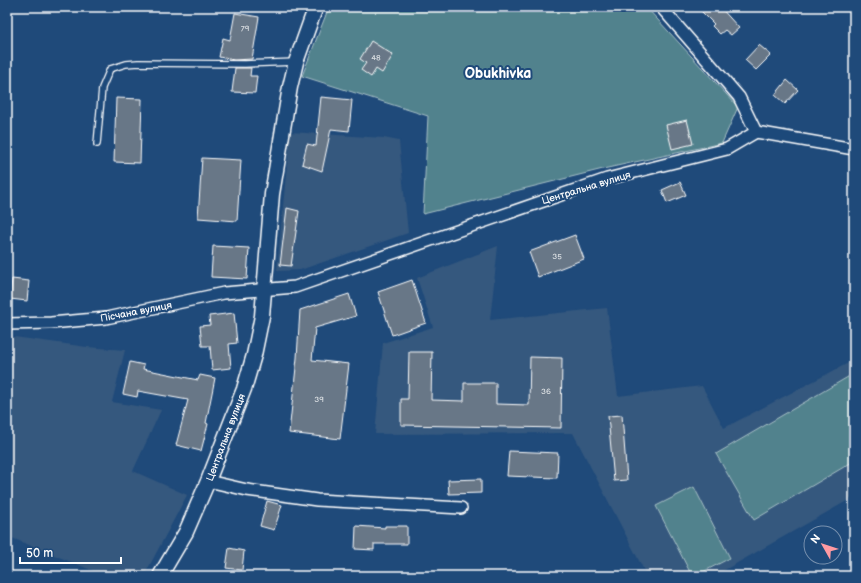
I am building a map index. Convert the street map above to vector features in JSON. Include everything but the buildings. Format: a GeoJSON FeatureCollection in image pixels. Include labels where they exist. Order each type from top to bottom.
{"type":"FeatureCollection","features":[{"type":"Feature","properties":{"kind":"street","name":"Центральна вулиця"},"geometry":{"type":"LineString","coordinates":[[160,576],[186,532],[208,481],[244,389],[254,355],[262,316],[272,194],[290,87],[296,62],[316,7]]}},
{"type":"Feature","properties":{"kind":"street"},"geometry":{"type":"LineString","coordinates":[[661,7],[739,97],[756,132],[854,149]]}},
{"type":"Feature","properties":{"kind":"street","name":"Центральна вулиця"},"geometry":{"type":"LineString","coordinates":[[264,289],[295,287],[608,178],[727,149],[756,132]]}},
{"type":"Feature","properties":{"kind":"street","name":"Пісчана вулиця"},"geometry":{"type":"LineString","coordinates":[[7,324],[51,324],[106,318],[224,293],[264,289]]}},
{"type":"Feature","properties":{"kind":"street"},"geometry":{"type":"LineString","coordinates":[[208,481],[247,490],[317,500],[461,508]]}},
{"type":"Feature","properties":{"kind":"lane"},"geometry":{"type":"LineString","coordinates":[[97,144],[102,88],[110,69],[126,64],[138,63],[245,64],[296,62]]}},
{"type":"Feature","properties":{"kind":"shaded area"},"geometry":{"type":"Polygon","coordinates":[[[290,132],[384,138],[399,141],[408,233],[300,270],[277,271],[290,132]]]}},
{"type":"Feature","properties":{"kind":"shaded area"},"geometry":{"type":"Polygon","coordinates":[[[498,246],[490,320],[607,308],[618,396],[702,386],[724,428],[854,360],[854,497],[714,576],[647,576],[573,433],[375,434],[383,343],[433,327],[417,278],[498,246]]]}},
{"type":"Feature","properties":{"kind":"shaded area"},"geometry":{"type":"Polygon","coordinates":[[[7,336],[87,347],[125,350],[112,402],[161,410],[133,471],[187,495],[144,576],[106,576],[7,536],[7,336]]]}},
{"type":"Feature","properties":{"kind":"green space"},"geometry":{"type":"Polygon","coordinates":[[[329,7],[646,7],[738,107],[722,143],[603,169],[423,214],[428,116],[302,76],[329,7]]]}},
{"type":"Feature","properties":{"kind":"green space"},"geometry":{"type":"Polygon","coordinates":[[[853,374],[854,461],[754,520],[716,454],[853,374]]]}},
{"type":"Feature","properties":{"kind":"green space"},"geometry":{"type":"Polygon","coordinates":[[[694,487],[730,558],[695,576],[692,576],[656,506],[694,487]]]}},
{"type":"Feature","properties":{"kind":"district","name":"Obukhivka"},"geometry":{"type":"Point","coordinates":[498,73]}}]}
